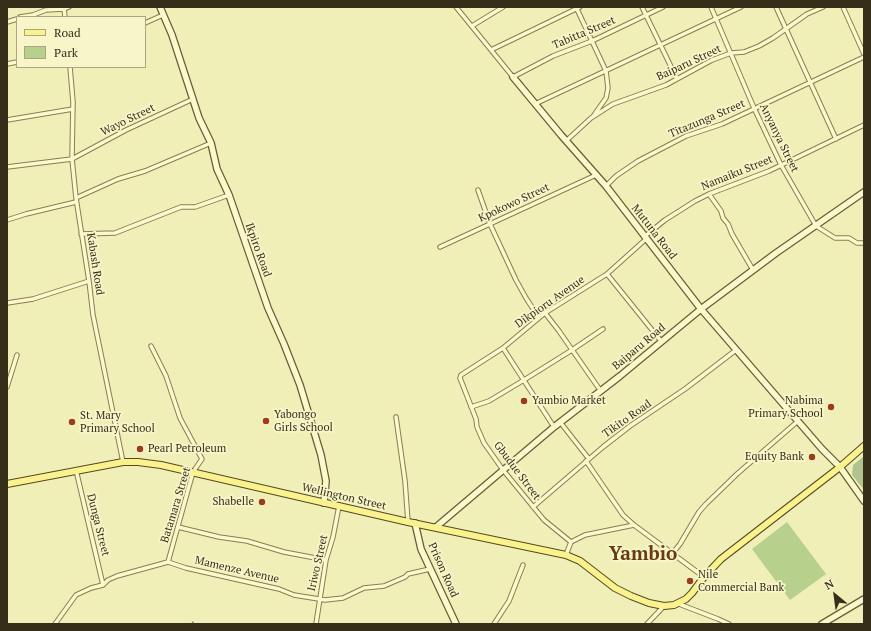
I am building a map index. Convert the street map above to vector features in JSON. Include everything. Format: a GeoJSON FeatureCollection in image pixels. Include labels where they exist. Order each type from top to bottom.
{"type":"FeatureCollection","features":[{"type":"Feature","properties":{"kind":"main road"},"geometry":{"type":"LineString","coordinates":[[664,606],[674,606],[692,593],[704,577],[721,559],[840,467],[864,446]]}},
{"type":"Feature","properties":{"kind":"main road","name":"Wellington Street"},"geometry":{"type":"LineString","coordinates":[[7,484],[123,462],[138,462],[160,465],[408,522],[566,555],[580,561],[615,588],[631,596],[664,606]]}},
{"type":"Feature","properties":{"kind":"street"},"geometry":{"type":"LineString","coordinates":[[24,16],[46,10],[69,7]]}},
{"type":"Feature","properties":{"kind":"street","name":"Ikpiro Road"},"geometry":{"type":"LineString","coordinates":[[160,7],[172,35],[199,118],[211,143],[217,169],[229,195],[268,308],[300,385],[321,455],[326,481],[324,503]]}},
{"type":"Feature","properties":{"kind":"street","name":"Mutuna Road"},"geometry":{"type":"LineString","coordinates":[[456,7],[566,141],[606,186],[701,309],[822,450],[840,467],[864,500]]}},
{"type":"Feature","properties":{"kind":"street"},"geometry":{"type":"LineString","coordinates":[[472,26],[503,7]]}},
{"type":"Feature","properties":{"kind":"street"},"geometry":{"type":"LineString","coordinates":[[642,7],[677,79]]}},
{"type":"Feature","properties":{"kind":"street","name":"Tabitta Street"},"geometry":{"type":"LineString","coordinates":[[513,77],[553,56],[592,41],[662,7]]}},
{"type":"Feature","properties":{"kind":"street","name":"Anyanya Street"},"geometry":{"type":"LineString","coordinates":[[710,7],[754,108],[781,165],[816,226],[836,238],[849,238],[857,243],[864,243]]}},
{"type":"Feature","properties":{"kind":"street"},"geometry":{"type":"LineString","coordinates":[[535,104],[740,7]]}},
{"type":"Feature","properties":{"kind":"street"},"geometry":{"type":"LineString","coordinates":[[776,7],[836,139]]}},
{"type":"Feature","properties":{"kind":"street","name":"Baiparu Street"},"geometry":{"type":"LineString","coordinates":[[566,141],[591,118],[613,104],[666,85],[712,60],[731,53],[744,52],[759,46],[807,14],[823,7]]}},
{"type":"Feature","properties":{"kind":"street"},"geometry":{"type":"LineString","coordinates":[[843,7],[864,56]]}},
{"type":"Feature","properties":{"kind":"street"},"geometry":{"type":"LineString","coordinates":[[492,50],[578,8],[606,71],[608,88],[606,98],[591,118]]}},
{"type":"Feature","properties":{"kind":"street"},"geometry":{"type":"LineString","coordinates":[[146,23],[163,15]]}},
{"type":"Feature","properties":{"kind":"street","name":"Titazunga Street"},"geometry":{"type":"LineString","coordinates":[[606,186],[616,176],[654,152],[686,136],[722,124],[864,56]]}},
{"type":"Feature","properties":{"kind":"street","name":"Kabash Road"},"geometry":{"type":"LineString","coordinates":[[70,68],[73,109],[72,159],[76,200],[93,315],[123,462]]}},
{"type":"Feature","properties":{"kind":"street","name":"Wayo Street"},"geometry":{"type":"LineString","coordinates":[[72,159],[126,130],[193,99]]}},
{"type":"Feature","properties":{"kind":"street"},"geometry":{"type":"LineString","coordinates":[[7,120],[73,109]]}},
{"type":"Feature","properties":{"kind":"street","name":"Namaiku Street"},"geometry":{"type":"LineString","coordinates":[[645,238],[671,216],[695,201],[781,165],[864,125]]}},
{"type":"Feature","properties":{"kind":"street"},"geometry":{"type":"LineString","coordinates":[[7,220],[76,200],[118,179],[145,171],[211,143]]}},
{"type":"Feature","properties":{"kind":"street"},"geometry":{"type":"LineString","coordinates":[[7,167],[72,159]]}},
{"type":"Feature","properties":{"kind":"street","name":"Kpokowo Street"},"geometry":{"type":"LineString","coordinates":[[440,247],[596,174]]}},
{"type":"Feature","properties":{"kind":"street"},"geometry":{"type":"LineString","coordinates":[[478,190],[490,224],[516,280],[539,318]]}},
{"type":"Feature","properties":{"kind":"street","name":"Baiparu Road"},"geometry":{"type":"LineString","coordinates":[[436,527],[560,422],[620,376],[701,309],[753,270],[864,192]]}},
{"type":"Feature","properties":{"kind":"street"},"geometry":{"type":"LineString","coordinates":[[709,194],[721,211],[723,218],[728,224],[732,234],[753,270]]}},
{"type":"Feature","properties":{"kind":"street"},"geometry":{"type":"LineString","coordinates":[[81,234],[115,233],[181,207],[196,207],[229,195]]}},
{"type":"Feature","properties":{"kind":"street","name":"Dikpioru Avenue"},"geometry":{"type":"LineString","coordinates":[[461,374],[503,348],[545,313],[607,274],[645,238]]}},
{"type":"Feature","properties":{"kind":"street"},"geometry":{"type":"LineString","coordinates":[[607,274],[661,341]]}},
{"type":"Feature","properties":{"kind":"street"},"geometry":{"type":"LineString","coordinates":[[7,303],[33,299],[89,281]]}},
{"type":"Feature","properties":{"kind":"street"},"geometry":{"type":"LineString","coordinates":[[545,313],[600,390]]}},
{"type":"Feature","properties":{"kind":"street"},"geometry":{"type":"LineString","coordinates":[[471,407],[486,402],[524,380],[572,350],[603,328]]}},
{"type":"Feature","properties":{"kind":"street","name":"Batamara Street"},"geometry":{"type":"LineString","coordinates":[[151,346],[166,376],[180,418],[202,459],[193,472],[168,562]]}},
{"type":"Feature","properties":{"kind":"street"},"geometry":{"type":"LineString","coordinates":[[503,348],[554,427]]}},
{"type":"Feature","properties":{"kind":"street","name":"Tikito Road"},"geometry":{"type":"LineString","coordinates":[[532,507],[630,426],[685,389],[736,350]]}},
{"type":"Feature","properties":{"kind":"street"},"geometry":{"type":"LineString","coordinates":[[7,387],[17,355]]}},
{"type":"Feature","properties":{"kind":"street","name":"Gbudue Street"},"geometry":{"type":"LineString","coordinates":[[461,374],[460,378],[484,443],[532,507],[544,520],[571,542]]}},
{"type":"Feature","properties":{"kind":"street"},"geometry":{"type":"LineString","coordinates":[[396,417],[405,481],[408,522]]}},
{"type":"Feature","properties":{"kind":"street"},"geometry":{"type":"LineString","coordinates":[[560,422],[588,460],[623,515],[634,525],[704,577]]}},
{"type":"Feature","properties":{"kind":"street"},"geometry":{"type":"LineString","coordinates":[[672,554],[680,544],[699,512],[706,504],[737,474],[798,422]]}},
{"type":"Feature","properties":{"kind":"street","name":"Dunga Street"},"geometry":{"type":"LineString","coordinates":[[76,470],[103,585]]}},
{"type":"Feature","properties":{"kind":"street","name":"Iriwo Street"},"geometry":{"type":"LineString","coordinates":[[316,624],[326,560],[333,538],[339,506]]}},
{"type":"Feature","properties":{"kind":"street","name":"Prison Road"},"geometry":{"type":"LineString","coordinates":[[415,523],[421,549],[456,624]]}},
{"type":"Feature","properties":{"kind":"street"},"geometry":{"type":"LineString","coordinates":[[566,555],[571,542],[585,535],[634,525]]}},
{"type":"Feature","properties":{"kind":"street"},"geometry":{"type":"LineString","coordinates":[[178,527],[219,537],[247,541],[284,552],[326,560]]}},
{"type":"Feature","properties":{"kind":"street"},"geometry":{"type":"LineString","coordinates":[[56,624],[76,595],[91,588],[103,585],[108,580],[117,576],[168,562]]}},
{"type":"Feature","properties":{"kind":"street","name":"Mamenze Avenue"},"geometry":{"type":"LineString","coordinates":[[168,562],[186,568],[279,589],[294,595],[325,600],[343,598],[364,588],[384,586],[405,577],[408,574],[430,569]]}},
{"type":"Feature","properties":{"kind":"street"},"geometry":{"type":"LineString","coordinates":[[494,624],[509,602],[523,565]]}},
{"type":"Feature","properties":{"kind":"street"},"geometry":{"type":"LineString","coordinates":[[822,624],[864,600]]}},
{"type":"Feature","properties":{"kind":"street"},"geometry":{"type":"LineString","coordinates":[[678,604],[729,624]]}},
{"type":"Feature","properties":{"kind":"street"},"geometry":{"type":"LineString","coordinates":[[647,624],[664,606]]}},
{"type":"Feature","properties":{"kind":"green space"},"geometry":{"type":"Polygon","coordinates":[[[864,456],[864,490],[852,475],[853,465],[864,456]]]}},
{"type":"Feature","properties":{"kind":"green space"},"geometry":{"type":"Polygon","coordinates":[[[787,522],[826,574],[790,600],[752,549],[787,522]]]}},
{"type":"Feature","properties":{"kind":"place","name":"Yambio Market"},"geometry":{"type":"Point","coordinates":[524,401]}},
{"type":"Feature","properties":{"kind":"place","name":"Nabima Primary School"},"geometry":{"type":"Point","coordinates":[831,407]}},
{"type":"Feature","properties":{"kind":"place","name":"Yabongo Girls School"},"geometry":{"type":"Point","coordinates":[266,421]}},
{"type":"Feature","properties":{"kind":"place","name":"St. Mary Primary School"},"geometry":{"type":"Point","coordinates":[72,422]}},
{"type":"Feature","properties":{"kind":"place","name":"Pearl Petroleum"},"geometry":{"type":"Point","coordinates":[140,449]}},
{"type":"Feature","properties":{"kind":"place","name":"Equity Bank"},"geometry":{"type":"Point","coordinates":[812,457]}},
{"type":"Feature","properties":{"kind":"place","name":"Shabelle"},"geometry":{"type":"Point","coordinates":[262,502]}},
{"type":"Feature","properties":{"kind":"place","name":"Nile Commercial Bank"},"geometry":{"type":"Point","coordinates":[690,581]}},
{"type":"Feature","properties":{"kind":"district","name":"Yambio"},"geometry":{"type":"Point","coordinates":[643,555]}}]}
